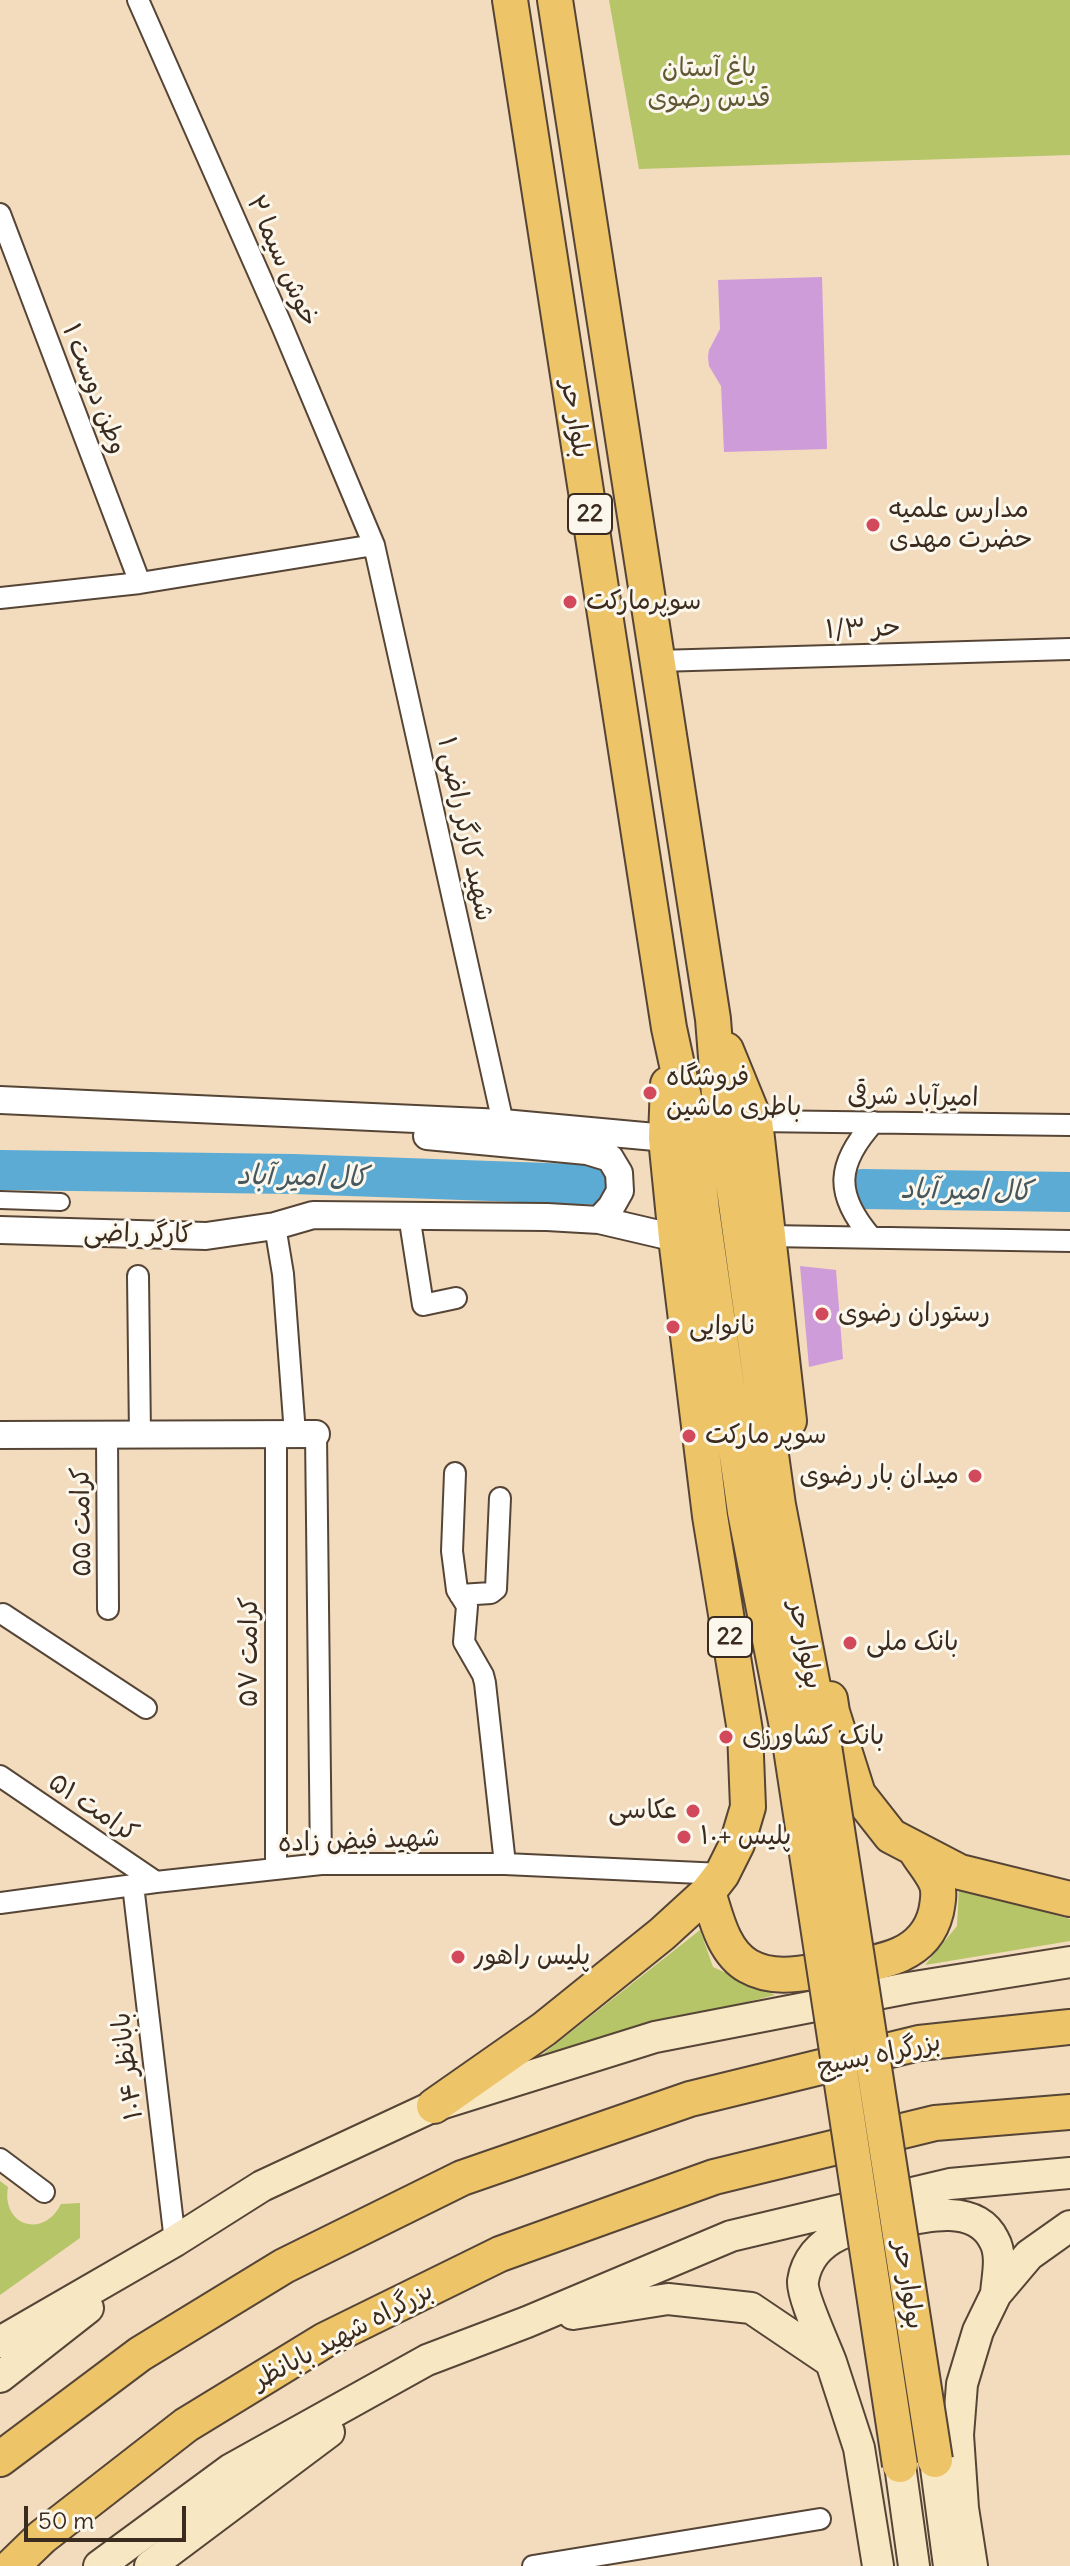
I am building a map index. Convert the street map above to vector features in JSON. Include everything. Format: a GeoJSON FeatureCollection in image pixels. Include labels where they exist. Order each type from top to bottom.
{"type":"FeatureCollection","features":[{"type":"Feature","properties":{"kind":"main road","name":"بلوار حر"},"geometry":{"type":"LineString","coordinates":[[510,0],[669,1028]]}},
{"type":"Feature","properties":{"kind":"main road","name":"بلوار حر"},"geometry":{"type":"LineString","coordinates":[[555,0],[713,1019]]}},
{"type":"Feature","properties":{"kind":"main road","name":"22"},"geometry":{"type":"LineString","coordinates":[[713,1019],[755,1121],[791,1437],[832,1712],[858,1794],[891,1836],[916,1851],[960,1872],[1070,1899]]}},
{"type":"Feature","properties":{"kind":"main road","name":"بولوار حر"},"geometry":{"type":"LineString","coordinates":[[713,1019],[719,1095],[778,1505],[900,2465]]}},
{"type":"Feature","properties":{"kind":"main road","name":"22"},"geometry":{"type":"LineString","coordinates":[[434,2106],[544,2029],[662,1934],[715,1883],[737,1844],[748,1807],[745,1731],[710,1516],[676,1238],[666,1138],[669,1028]]}},
{"type":"Feature","properties":{"kind":"main road","name":"بولوار حر"},"geometry":{"type":"LineString","coordinates":[[669,1028],[695,1148],[745,1512],[806,1737],[935,2460]]}},
{"type":"Feature","properties":{"kind":"main road"},"geometry":{"type":"LineString","coordinates":[[715,1883],[719,1927],[734,1956],[746,1966],[762,1972],[791,1975],[875,1963],[903,1955],[922,1941],[934,1921],[938,1902],[937,1884],[916,1851]]}},
{"type":"Feature","properties":{"kind":"main road"},"geometry":{"type":"LineString","coordinates":[[0,2342],[175,2241],[262,2186],[434,2106],[655,2037],[908,1988],[1070,1962]]}},
{"type":"Feature","properties":{"kind":"main road","name":"بزرگراه بسیج"},"geometry":{"type":"LineString","coordinates":[[0,2459],[140,2354],[284,2266],[462,2178],[690,2099],[919,2043],[1070,2027]]}},
{"type":"Feature","properties":{"kind":"main road","name":"بزرگراه شهید بابانظر"},"geometry":{"type":"LineString","coordinates":[[12,2566],[42,2537],[186,2425],[325,2340],[500,2254],[714,2177],[935,2123],[1070,2112]]}},
{"type":"Feature","properties":{"kind":"main road"},"geometry":{"type":"LineString","coordinates":[[99,2566],[231,2469],[427,2360],[527,2322],[731,2236],[950,2184],[1070,2173]]}},
{"type":"Feature","properties":{"kind":"main road"},"geometry":{"type":"LineString","coordinates":[[878,2566],[859,2448],[802,2285],[808,2263],[821,2247],[841,2234],[933,2215],[964,2216],[994,2237],[999,2255],[996,2294]]}},
{"type":"Feature","properties":{"kind":"main road"},"geometry":{"type":"LineString","coordinates":[[972,2566],[963,2508],[958,2435],[962,2384],[978,2331],[996,2294],[1029,2255],[1070,2226]]}},
{"type":"Feature","properties":{"kind":"main road"},"geometry":{"type":"LineString","coordinates":[[0,2377],[175,2241]]}},
{"type":"Feature","properties":{"kind":"main road"},"geometry":{"type":"LineString","coordinates":[[527,2322],[668,2299],[751,2308],[831,2362]]}},
{"type":"Feature","properties":{"kind":"main road"},"geometry":{"type":"LineString","coordinates":[[150,2566],[427,2360]]}},
{"type":"Feature","properties":{"kind":"main road"},"geometry":{"type":"LineString","coordinates":[[935,2460],[949,2566]]}},
{"type":"Feature","properties":{"kind":"main road"},"geometry":{"type":"LineString","coordinates":[[900,2465],[914,2566]]}},
{"type":"Feature","properties":{"kind":"street","name":"خوش سیما ۲"},"geometry":{"type":"LineString","coordinates":[[138,0],[282,326],[374,545]]}},
{"type":"Feature","properties":{"kind":"street","name":"وطن دوست ۱"},"geometry":{"type":"LineString","coordinates":[[0,214],[140,583]]}},
{"type":"Feature","properties":{"kind":"street"},"geometry":{"type":"LineString","coordinates":[[0,598],[140,583],[374,545]]}},
{"type":"Feature","properties":{"kind":"street","name":"شهید کارگر راضی ۱"},"geometry":{"type":"LineString","coordinates":[[374,545],[503,1123]]}},
{"type":"Feature","properties":{"kind":"street","name":"حر ۱/۳"},"geometry":{"type":"LineString","coordinates":[[658,661],[1070,649]]}},
{"type":"Feature","properties":{"kind":"street"},"geometry":{"type":"LineString","coordinates":[[0,1100],[503,1123],[666,1138]]}},
{"type":"Feature","properties":{"kind":"street"},"geometry":{"type":"LineString","coordinates":[[347,1115],[419,1135],[587,1151],[610,1158],[619,1173],[620,1191],[599,1220]]}},
{"type":"Feature","properties":{"kind":"street","name":"امیرآباد شرقی"},"geometry":{"type":"LineString","coordinates":[[755,1121],[1070,1125]]}},
{"type":"Feature","properties":{"kind":"street"},"geometry":{"type":"LineString","coordinates":[[871,1237],[853,1217],[844,1193],[845,1166],[855,1142],[874,1122]]}},
{"type":"Feature","properties":{"kind":"street"},"geometry":{"type":"LineString","coordinates":[[0,1200],[61,1202]]}},
{"type":"Feature","properties":{"kind":"street","name":"کارگر راضی"},"geometry":{"type":"LineString","coordinates":[[0,1230],[206,1236],[275,1226],[313,1215],[409,1215],[599,1220],[676,1238]]}},
{"type":"Feature","properties":{"kind":"street"},"geometry":{"type":"LineString","coordinates":[[409,1215],[423,1305],[456,1298]]}},
{"type":"Feature","properties":{"kind":"street"},"geometry":{"type":"LineString","coordinates":[[275,1226],[283,1274],[296,1434],[321,1864]]}},
{"type":"Feature","properties":{"kind":"street"},"geometry":{"type":"LineString","coordinates":[[768,1236],[1070,1241]]}},
{"type":"Feature","properties":{"kind":"street"},"geometry":{"type":"LineString","coordinates":[[138,1276],[140,1435]]}},
{"type":"Feature","properties":{"kind":"street"},"geometry":{"type":"LineString","coordinates":[[1,1436],[296,1434]]}},
{"type":"Feature","properties":{"kind":"street","name":"کرامت ۵۷"},"geometry":{"type":"LineString","coordinates":[[276,1869],[296,1434]]}},
{"type":"Feature","properties":{"kind":"street","name":"کرامت ۵۵"},"geometry":{"type":"LineString","coordinates":[[107,1435],[108,1609]]}},
{"type":"Feature","properties":{"kind":"street"},"geometry":{"type":"LineString","coordinates":[[455,1473],[452,1551],[457,1590],[467,1606],[465,1648],[485,1683],[505,1864]]}},
{"type":"Feature","properties":{"kind":"street"},"geometry":{"type":"LineString","coordinates":[[460,1595],[491,1593],[496,1589],[500,1498]]}},
{"type":"Feature","properties":{"kind":"street"},"geometry":{"type":"LineString","coordinates":[[3,1614],[146,1708]]}},
{"type":"Feature","properties":{"kind":"street","name":"کرامت ۵۱"},"geometry":{"type":"LineString","coordinates":[[0,1776],[156,1882]]}},
{"type":"Feature","properties":{"kind":"street","name":"شهید فیض زاده"},"geometry":{"type":"LineString","coordinates":[[0,1903],[321,1864],[505,1864],[715,1883]]}},
{"type":"Feature","properties":{"kind":"street","name":"بابانظر ۱۰۴"},"geometry":{"type":"LineString","coordinates":[[133,1885],[175,2241]]}},
{"type":"Feature","properties":{"kind":"street"},"geometry":{"type":"LineString","coordinates":[[0,2159],[44,2192]]}},
{"type":"Feature","properties":{"kind":"street"},"geometry":{"type":"LineString","coordinates":[[533,2566],[820,2519]]}},
{"type":"Feature","properties":{"kind":"green space","name":"باغ آستان قدس رضوی"},"geometry":{"type":"Polygon","coordinates":[[[609,0],[1070,0],[1070,155],[639,169],[609,0]]]}},
{"type":"Feature","properties":{"kind":"green space"},"geometry":{"type":"Polygon","coordinates":[[[959,1888],[1070,1919],[1070,1941],[925,1965],[957,1926],[959,1888]]]}},
{"type":"Feature","properties":{"kind":"green space"},"geometry":{"type":"Polygon","coordinates":[[[700,1930],[713,1967],[775,1995],[543,2054],[700,1930]]]}},
{"type":"Feature","properties":{"kind":"green space"},"geometry":{"type":"Polygon","coordinates":[[[0,2181],[8,2187],[11,2211],[25,2223],[44,2222],[61,2204],[80,2203],[80,2238],[0,2295],[0,2181]]]}},
{"type":"Feature","properties":{"kind":"building"},"geometry":{"type":"Polygon","coordinates":[[[822,277],[827,449],[724,452],[721,386],[709,366],[708,357],[720,329],[718,280],[822,277]]]}},
{"type":"Feature","properties":{"kind":"building","name":"رستوران رضوی"},"geometry":{"type":"Polygon","coordinates":[[[800,1266],[836,1270],[843,1359],[809,1367],[800,1266]]]}},
{"type":"Feature","properties":{"kind":"waterway","name":"کال امیر آباد"},"geometry":{"type":"LineString","coordinates":[[0,1170],[293,1174],[604,1185]]}},
{"type":"Feature","properties":{"kind":"waterway","name":"کال امیر آباد"},"geometry":{"type":"LineString","coordinates":[[863,1189],[1070,1192]]}},
{"type":"Feature","properties":{"kind":"place","name":"مدارس علمیه حضرت مهدی"},"geometry":{"type":"Point","coordinates":[873,525]}},
{"type":"Feature","properties":{"kind":"place","name":"سوپرمارکت"},"geometry":{"type":"Point","coordinates":[570,602]}},
{"type":"Feature","properties":{"kind":"place","name":"فروشگاه باطری ماشین"},"geometry":{"type":"Point","coordinates":[650,1093]}},
{"type":"Feature","properties":{"kind":"place","name":"رستوران رضوی"},"geometry":{"type":"Point","coordinates":[822,1314]}},
{"type":"Feature","properties":{"kind":"place","name":"نانوایی"},"geometry":{"type":"Point","coordinates":[673,1327]}},
{"type":"Feature","properties":{"kind":"place","name":"سوپر مارکت"},"geometry":{"type":"Point","coordinates":[689,1436]}},
{"type":"Feature","properties":{"kind":"place","name":"میدان بار رضوی"},"geometry":{"type":"Point","coordinates":[975,1476]}},
{"type":"Feature","properties":{"kind":"place","name":"بانک ملی"},"geometry":{"type":"Point","coordinates":[850,1643]}},
{"type":"Feature","properties":{"kind":"place","name":"بانک کشاورزی"},"geometry":{"type":"Point","coordinates":[726,1737]}},
{"type":"Feature","properties":{"kind":"place","name":"عکاسی"},"geometry":{"type":"Point","coordinates":[693,1811]}},
{"type":"Feature","properties":{"kind":"place","name":"پلیس +۱۰"},"geometry":{"type":"Point","coordinates":[684,1837]}},
{"type":"Feature","properties":{"kind":"place","name":"پلیس راهور"},"geometry":{"type":"Point","coordinates":[458,1957]}}]}
